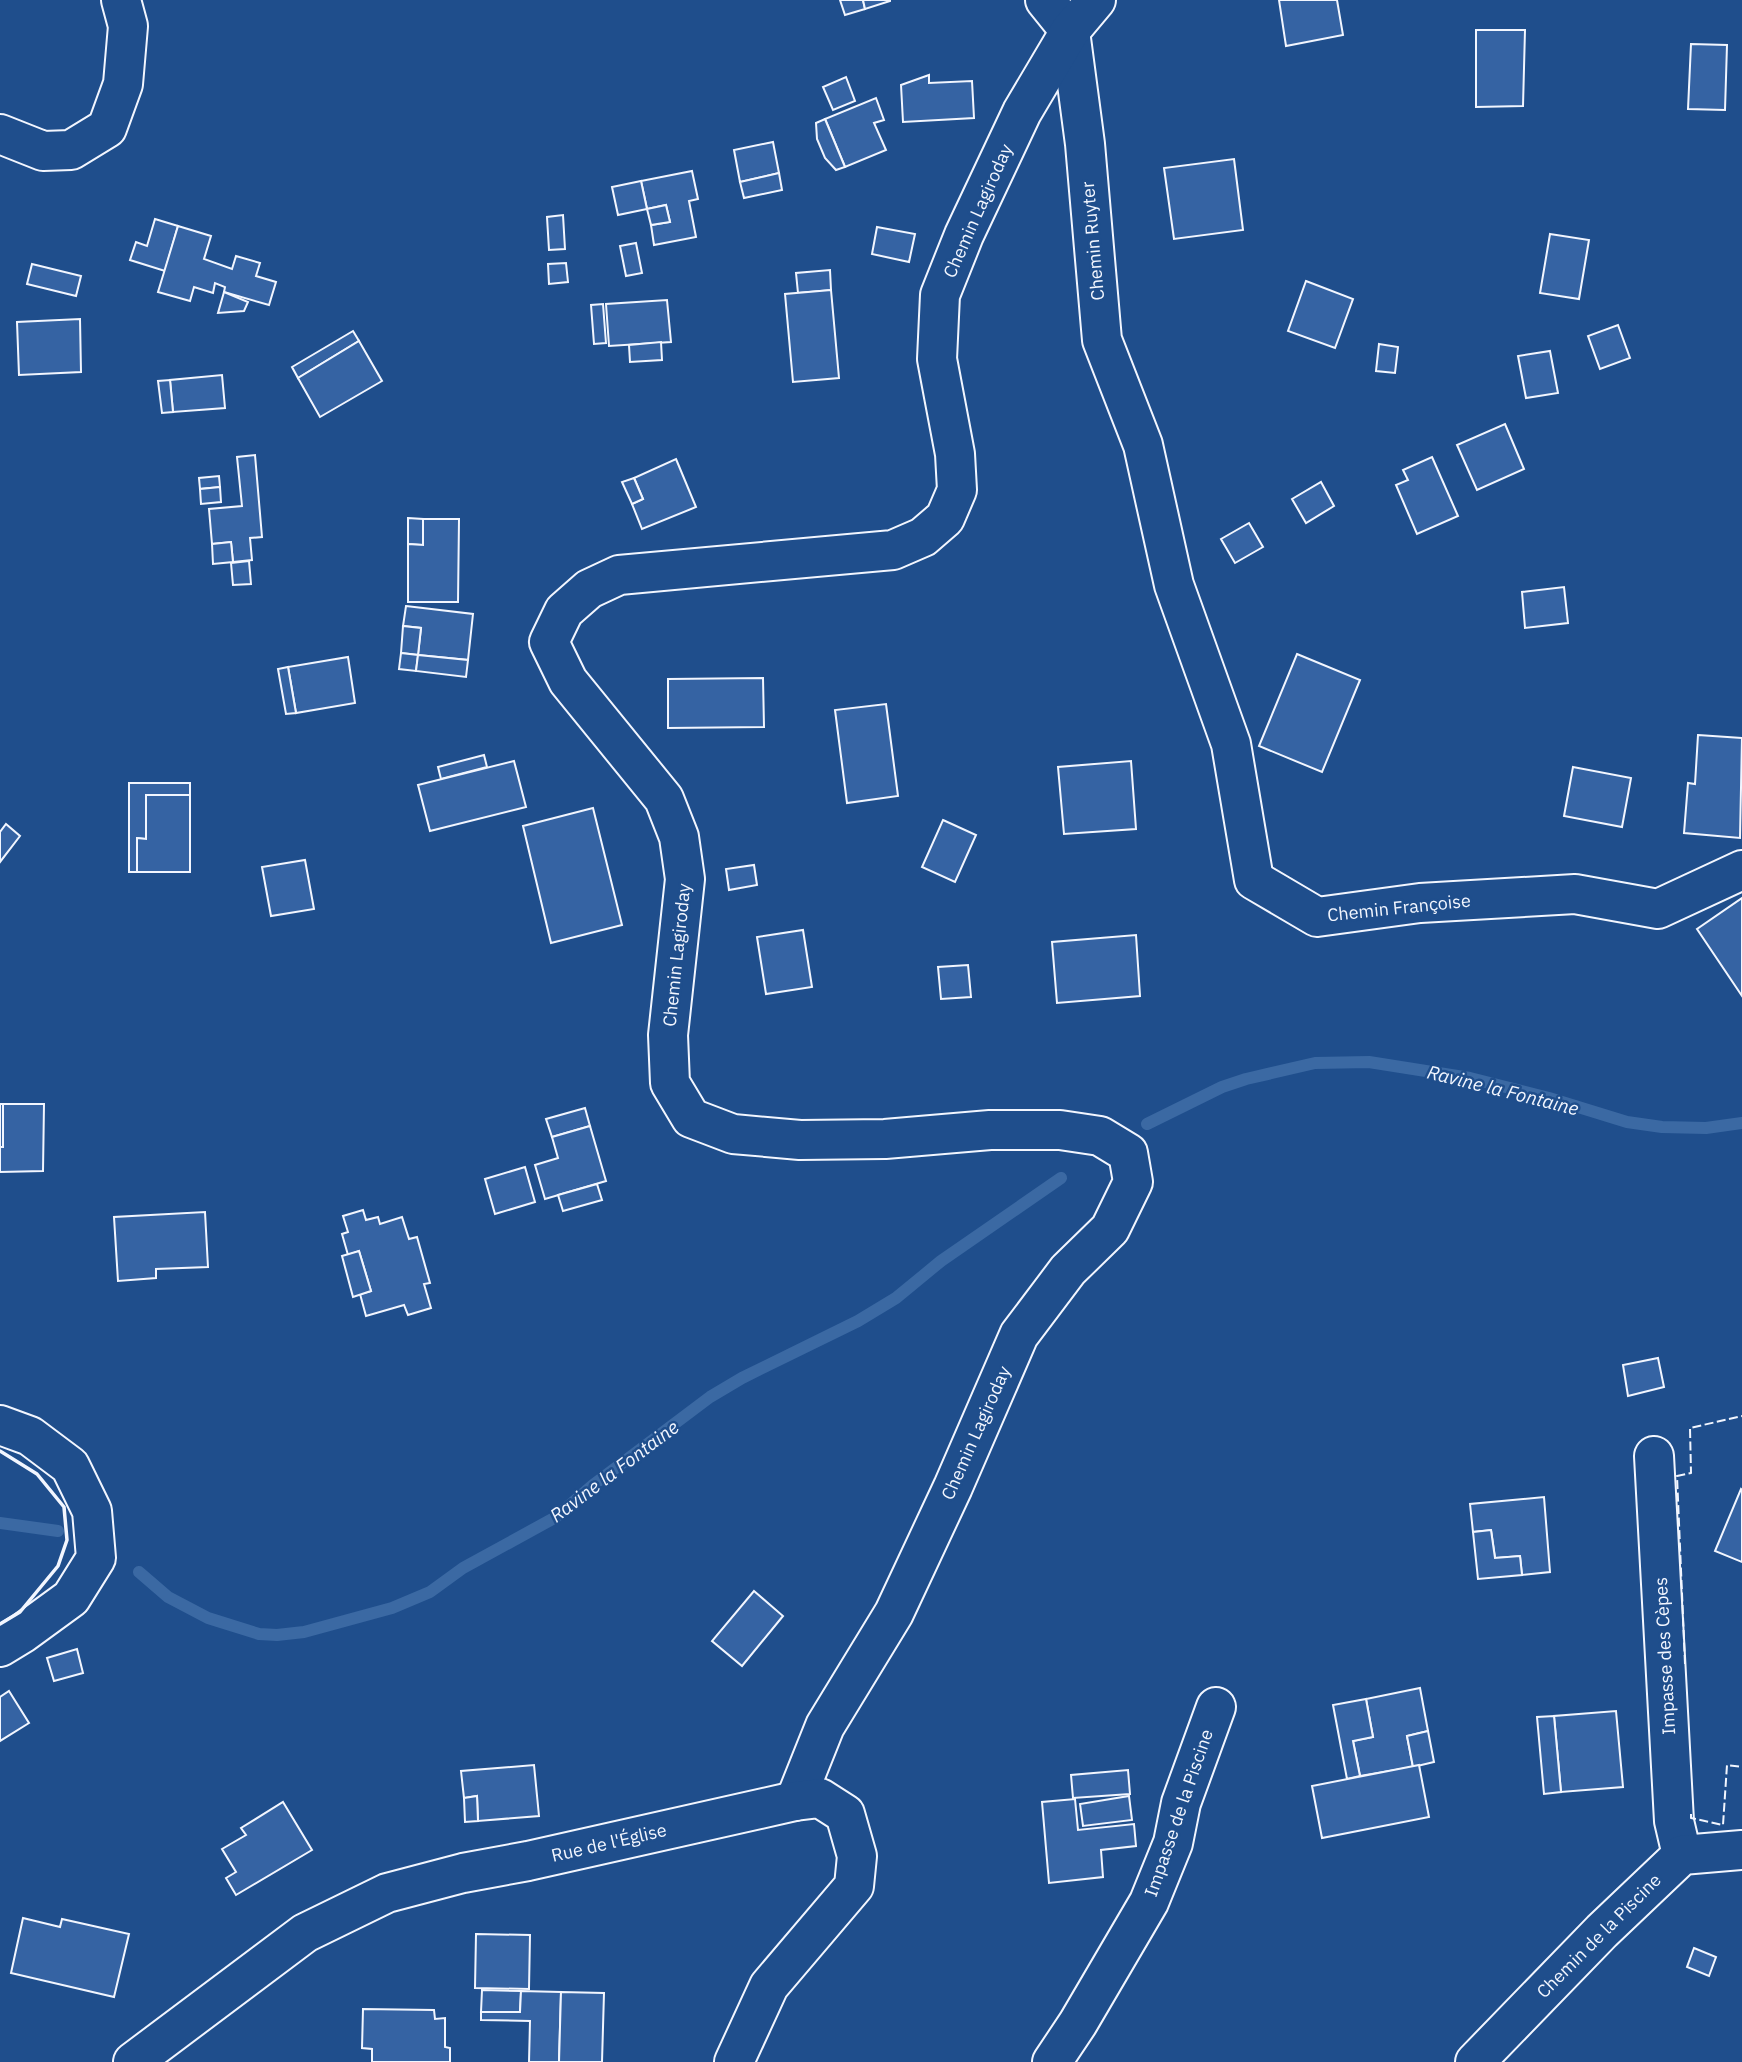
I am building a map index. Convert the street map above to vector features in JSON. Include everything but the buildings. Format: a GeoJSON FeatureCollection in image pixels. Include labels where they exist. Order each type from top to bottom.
{"type":"FeatureCollection","features":[{"type":"Feature","properties":{"kind":"street"},"geometry":{"type":"LineString","coordinates":[[0,134],[43,151],[71,150],[107,128],[123,84],[128,26],[121,0]]}},
{"type":"Feature","properties":{"kind":"street"},"geometry":{"type":"LineString","coordinates":[[1045,0],[1070,31]]}},
{"type":"Feature","properties":{"kind":"street","name":"Chemin Lagiroday"},"geometry":{"type":"LineString","coordinates":[[795,1801],[825,1726],[894,1613],[953,1487],[1019,1335],[1068,1270],[1110,1229],[1133,1182],[1128,1153],[1100,1136],[1060,1130],[990,1130],[886,1139],[800,1140],[733,1135],[691,1118],[670,1083],[668,1035],[685,879],[679,837],[664,799],[568,681],[549,642],[564,611],[589,589],[619,575],[893,550],[923,537],[945,517],[957,490],[955,454],[937,359],[940,295],[964,235],[1023,112],[1070,31],[1097,0]]}},
{"type":"Feature","properties":{"kind":"street","name":"Chemin Ruyter"},"geometry":{"type":"LineString","coordinates":[[1070,31],[1085,144],[1102,340],[1143,445]]}},
{"type":"Feature","properties":{"kind":"street","name":"Chemin Françoise"},"geometry":{"type":"LineString","coordinates":[[1143,445],[1174,585],[1231,744],[1254,880],[1317,917],[1420,903],[1575,894],[1658,909],[1742,870]]}},
{"type":"Feature","properties":{"kind":"street"},"geometry":{"type":"LineString","coordinates":[[0,1425],[30,1436],[70,1466],[92,1511],[96,1558],[71,1598],[0,1647]]}},
{"type":"Feature","properties":{"kind":"street","name":"Impasse des Cèpes"},"geometry":{"type":"LineString","coordinates":[[1654,1456],[1674,1821],[1682,1854]]}},
{"type":"Feature","properties":{"kind":"street","name":"Impasse de la Piscine"},"geometry":{"type":"LineString","coordinates":[[1052,2062],[1149,1902],[1173,1843],[1181,1803],[1216,1707]]}},
{"type":"Feature","properties":{"kind":"street","name":"Rue de l'Église"},"geometry":{"type":"LineString","coordinates":[[133,2062],[305,1933],[387,1893],[463,1873],[795,1801],[820,1798],[845,1814],[857,1856],[854,1886],[769,1986],[734,2062]]}},
{"type":"Feature","properties":{"kind":"street"},"geometry":{"type":"LineString","coordinates":[[1682,1854],[1742,1850]]}},
{"type":"Feature","properties":{"kind":"street","name":"Chemin de la Piscine"},"geometry":{"type":"LineString","coordinates":[[1475,2062],[1602,1931],[1682,1854]]}},
{"type":"Feature","properties":{"kind":"waterway","name":"Ravine la Fontaine"},"geometry":{"type":"LineString","coordinates":[[1147,1124],[1222,1087],[1246,1079],[1315,1063],[1369,1062],[1470,1078],[1627,1122],[1662,1127],[1706,1128],[1742,1123]]}},
{"type":"Feature","properties":{"kind":"waterway","name":"Ravine la Fontaine"},"geometry":{"type":"LineString","coordinates":[[139,1572],[168,1597],[208,1618],[259,1634],[304,1632],[392,1608],[430,1592],[463,1568],[556,1517],[593,1485],[710,1397],[742,1378],[858,1321],[896,1298],[941,1261],[1061,1178]]}},
{"type":"Feature","properties":{"kind":"waterway","name":"Ravine la Fontaine"},"geometry":{"type":"LineString","coordinates":[[0,1523],[58,1531]]}},
{"type":"Feature","properties":{"kind":"fence"},"geometry":{"type":"LineString","coordinates":[[1685,1664],[1677,1476],[1691,1473],[1690,1428],[1742,1416]]}},
{"type":"Feature","properties":{"kind":"fence"},"geometry":{"type":"LineString","coordinates":[[1691,1814],[1691,1818],[1723,1825],[1727,1765],[1742,1767]]}},
{"type":"Feature","properties":{"kind":"wall"},"geometry":{"type":"LineString","coordinates":[[0,1451],[37,1474],[64,1507],[67,1540],[58,1566],[20,1612],[0,1624]]}}]}
